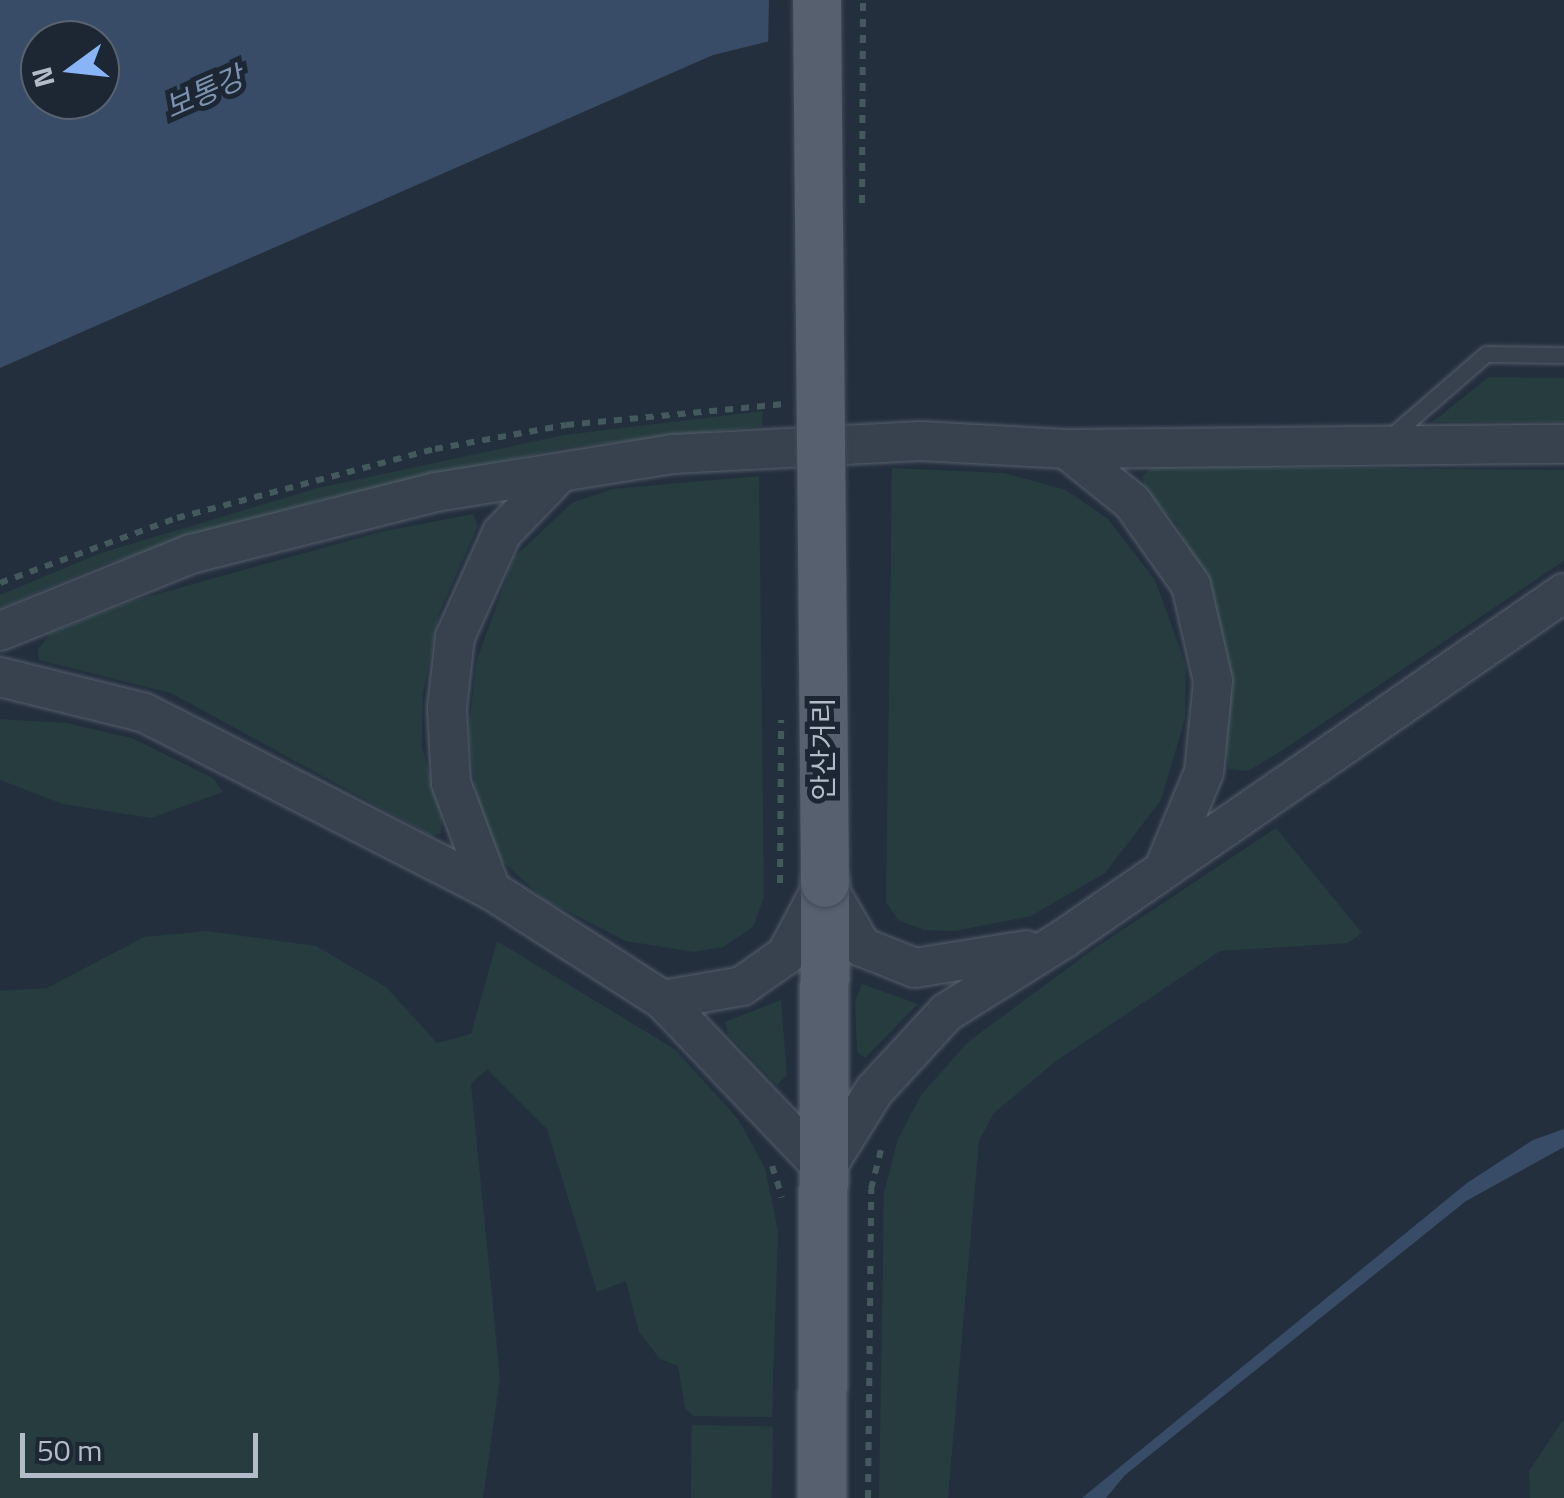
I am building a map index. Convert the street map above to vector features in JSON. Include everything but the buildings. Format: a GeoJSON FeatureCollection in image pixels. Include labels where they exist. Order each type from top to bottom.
{"type":"FeatureCollection","features":[{"type":"Feature","properties":{"kind":"main road","name":"안산거리"},"geometry":{"type":"LineString","coordinates":[[817,0],[796,888],[825,1170],[822,1498]]}},
{"type":"Feature","properties":{"kind":"street"},"geometry":{"type":"LineString","coordinates":[[0,631],[191,554],[436,492],[748,446],[921,441],[1066,449],[1564,444]]}},
{"type":"Feature","properties":{"kind":"street"},"geometry":{"type":"LineString","coordinates":[[1066,449],[1132,502],[1190,585],[1213,681],[1204,772],[1164,866]]}},
{"type":"Feature","properties":{"kind":"street"},"geometry":{"type":"LineString","coordinates":[[491,890],[450,783],[446,708],[455,636],[502,533],[560,473]]}},
{"type":"Feature","properties":{"kind":"street"},"geometry":{"type":"LineString","coordinates":[[0,677],[144,713],[491,890],[663,1000],[825,1170],[874,1090],[947,1012],[1058,942],[1564,593]]}},
{"type":"Feature","properties":{"kind":"street"},"geometry":{"type":"LineString","coordinates":[[796,888],[862,947],[916,968],[958,966],[1058,942]]}},
{"type":"Feature","properties":{"kind":"street"},"geometry":{"type":"LineString","coordinates":[[663,1000],[742,986],[786,956],[796,888]]}},
{"type":"Feature","properties":{"kind":"lane"},"geometry":{"type":"LineString","coordinates":[[1381,444],[1486,354],[1564,355]]}},
{"type":"Feature","properties":{"kind":"path"},"geometry":{"type":"LineString","coordinates":[[868,1498],[871,1190],[886,1132]]}},
{"type":"Feature","properties":{"kind":"path"},"geometry":{"type":"LineString","coordinates":[[771,1161],[785,1215]]}},
{"type":"Feature","properties":{"kind":"green space"},"geometry":{"type":"Polygon","coordinates":[[[1489,377],[1564,378],[1564,422],[1432,422],[1489,377]]]}},
{"type":"Feature","properties":{"kind":"green space"},"geometry":{"type":"Polygon","coordinates":[[[763,411],[762,426],[563,448],[321,500],[105,564],[0,608],[0,595],[101,553],[318,488],[564,435],[763,411]]]}},
{"type":"Feature","properties":{"kind":"green space"},"geometry":{"type":"Polygon","coordinates":[[[1154,466],[1564,470],[1564,561],[1278,753],[1248,771],[1229,769],[1199,572],[1176,523],[1146,492],[1142,476],[1154,466]]]}},
{"type":"Feature","properties":{"kind":"green space"},"geometry":{"type":"Polygon","coordinates":[[[892,468],[1004,473],[1066,490],[1108,519],[1155,580],[1186,665],[1185,719],[1161,800],[1105,873],[1031,916],[955,931],[924,930],[898,920],[886,902],[892,468]]]}},
{"type":"Feature","properties":{"kind":"green space"},"geometry":{"type":"Polygon","coordinates":[[[759,476],[764,897],[753,927],[723,947],[694,952],[626,941],[545,900],[501,860],[478,813],[469,731],[476,662],[514,557],[572,503],[612,489],[759,476]]]}},
{"type":"Feature","properties":{"kind":"green space"},"geometry":{"type":"Polygon","coordinates":[[[473,514],[478,526],[439,614],[423,693],[422,747],[442,817],[441,833],[432,836],[171,693],[39,660],[38,650],[50,633],[132,601],[380,532],[473,514]]]}},
{"type":"Feature","properties":{"kind":"green space"},"geometry":{"type":"Polygon","coordinates":[[[0,719],[66,723],[132,738],[213,778],[223,792],[151,818],[63,804],[0,780],[0,719]]]}},
{"type":"Feature","properties":{"kind":"green space"},"geometry":{"type":"Polygon","coordinates":[[[1276,828],[1362,933],[1348,943],[1220,951],[1056,1061],[994,1113],[979,1141],[948,1498],[879,1498],[884,1193],[898,1139],[921,1095],[968,1042],[1095,948],[1276,828]]]}},
{"type":"Feature","properties":{"kind":"green space"},"geometry":{"type":"Polygon","coordinates":[[[207,931],[316,946],[386,987],[437,1043],[471,1034],[497,941],[676,1050],[738,1119],[765,1168],[778,1231],[772,1417],[693,1416],[685,1408],[678,1366],[660,1359],[639,1332],[626,1281],[597,1292],[547,1129],[487,1069],[471,1084],[500,1378],[483,1498],[0,1498],[0,991],[47,988],[144,937],[207,931]]]}},
{"type":"Feature","properties":{"kind":"green space"},"geometry":{"type":"Polygon","coordinates":[[[862,984],[918,1004],[865,1058],[857,1052],[855,1001],[862,984]]]}},
{"type":"Feature","properties":{"kind":"green space"},"geometry":{"type":"Polygon","coordinates":[[[781,1000],[787,1075],[777,1085],[728,1035],[725,1022],[781,1000]]]}},
{"type":"Feature","properties":{"kind":"green space"},"geometry":{"type":"Polygon","coordinates":[[[1564,1419],[1564,1498],[1530,1498],[1529,1471],[1564,1419]]]}},
{"type":"Feature","properties":{"kind":"green space"},"geometry":{"type":"Polygon","coordinates":[[[692,1425],[773,1426],[772,1498],[691,1498],[692,1425]]]}},
{"type":"Feature","properties":{"kind":"water","name":"보통강"},"geometry":{"type":"Polygon","coordinates":[[[0,0],[873,0],[774,40],[713,55],[0,368],[0,0]]]}},
{"type":"Feature","properties":{"kind":"water"},"geometry":{"type":"Polygon","coordinates":[[[1564,1129],[1564,1147],[1466,1201],[1125,1475],[1106,1498],[1082,1498],[1467,1183],[1533,1140],[1564,1129]]]}},
{"type":"Feature","properties":{"kind":"pier"},"geometry":{"type":"Polygon","coordinates":[[[769,0],[878,0],[878,2],[768,47],[769,0]]]}}]}
